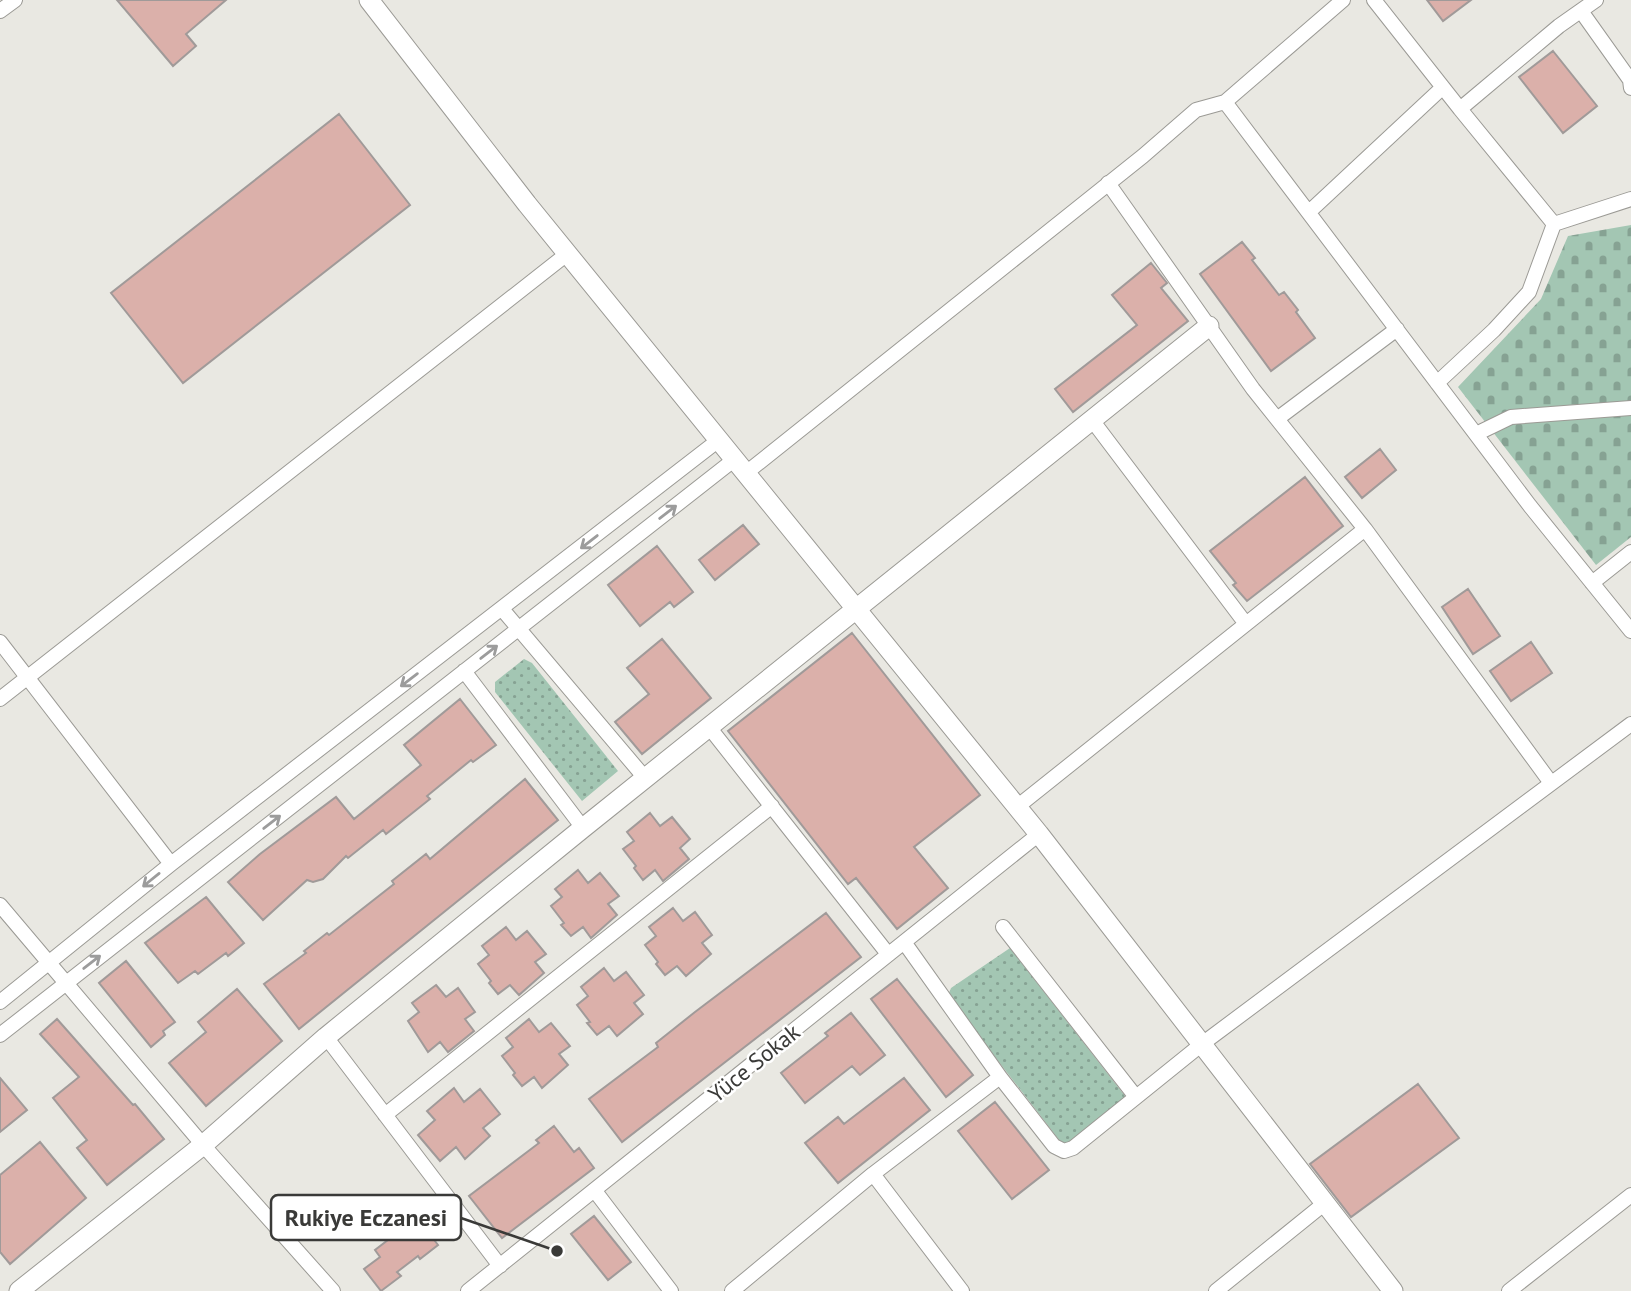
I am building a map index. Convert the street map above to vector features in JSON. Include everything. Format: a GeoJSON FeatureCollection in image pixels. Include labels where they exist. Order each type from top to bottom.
{"type":"FeatureCollection","features":[{"type":"Feature","properties":{"kind":"street"},"geometry":{"type":"LineString","coordinates":[[0,11],[15,0]]}},
{"type":"Feature","properties":{"kind":"street"},"geometry":{"type":"LineString","coordinates":[[369,0],[567,254],[1039,834],[1393,1291]]}},
{"type":"Feature","properties":{"kind":"street"},"geometry":{"type":"LineString","coordinates":[[0,1034],[464,671],[741,466],[1108,183],[1196,110],[1225,102],[1343,0]]}},
{"type":"Feature","properties":{"kind":"street"},"geometry":{"type":"LineString","coordinates":[[1374,0],[1442,88],[1554,224]]}},
{"type":"Feature","properties":{"kind":"street"},"geometry":{"type":"LineString","coordinates":[[1460,110],[1559,26],[1596,0]]}},
{"type":"Feature","properties":{"kind":"street"},"geometry":{"type":"LineString","coordinates":[[1581,11],[1630,80],[1631,88]]}},
{"type":"Feature","properties":{"kind":"street"},"geometry":{"type":"LineString","coordinates":[[1309,212],[1442,88]]}},
{"type":"Feature","properties":{"kind":"street"},"geometry":{"type":"LineString","coordinates":[[1225,102],[1476,434],[1631,631]]}},
{"type":"Feature","properties":{"kind":"street"},"geometry":{"type":"LineString","coordinates":[[1108,183],[1277,419],[1365,529],[1551,783]]}},
{"type":"Feature","properties":{"kind":"street"},"geometry":{"type":"LineString","coordinates":[[1554,224],[1631,199]]}},
{"type":"Feature","properties":{"kind":"street"},"geometry":{"type":"LineString","coordinates":[[1437,383],[1494,330],[1529,292],[1554,224]]}},
{"type":"Feature","properties":{"kind":"street"},"geometry":{"type":"LineString","coordinates":[[0,699],[567,254]]}},
{"type":"Feature","properties":{"kind":"street"},"geometry":{"type":"LineString","coordinates":[[19,1291],[203,1145],[326,1037],[583,828],[1209,326]]}},
{"type":"Feature","properties":{"kind":"street"},"geometry":{"type":"LineString","coordinates":[[1277,419],[1397,329]]}},
{"type":"Feature","properties":{"kind":"street"},"geometry":{"type":"LineString","coordinates":[[1476,434],[1511,417],[1631,408]]}},
{"type":"Feature","properties":{"kind":"street"},"geometry":{"type":"LineString","coordinates":[[1092,420],[1246,624]]}},
{"type":"Feature","properties":{"kind":"street"},"geometry":{"type":"LineString","coordinates":[[0,1002],[171,864],[720,439]]}},
{"type":"Feature","properties":{"kind":"street"},"geometry":{"type":"LineString","coordinates":[[1017,807],[1365,529]]}},
{"type":"Feature","properties":{"kind":"street"},"geometry":{"type":"LineString","coordinates":[[1592,583],[1631,552]]}},
{"type":"Feature","properties":{"kind":"street"},"geometry":{"type":"LineString","coordinates":[[502,609],[645,778]]}},
{"type":"Feature","properties":{"kind":"street"},"geometry":{"type":"LineString","coordinates":[[0,642],[171,864]]}},
{"type":"Feature","properties":{"kind":"street"},"geometry":{"type":"LineString","coordinates":[[464,671],[583,828]]}},
{"type":"Feature","properties":{"kind":"street"},"geometry":{"type":"LineString","coordinates":[[904,942],[1000,1077],[1054,1146],[1064,1151],[1073,1148],[1202,1044],[1631,724]]}},
{"type":"Feature","properties":{"kind":"street"},"geometry":{"type":"LineString","coordinates":[[709,727],[888,954]]}},
{"type":"Feature","properties":{"kind":"street"},"geometry":{"type":"LineString","coordinates":[[385,1115],[772,806]]}},
{"type":"Feature","properties":{"kind":"street","name":"Yüce Sokak"},"geometry":{"type":"LineString","coordinates":[[468,1291],[1039,834]]}},
{"type":"Feature","properties":{"kind":"street"},"geometry":{"type":"LineString","coordinates":[[0,905],[203,1145],[333,1291]]}},
{"type":"Feature","properties":{"kind":"street"},"geometry":{"type":"LineString","coordinates":[[1003,927],[1136,1097]]}},
{"type":"Feature","properties":{"kind":"street"},"geometry":{"type":"LineString","coordinates":[[326,1037],[500,1266]]}},
{"type":"Feature","properties":{"kind":"street"},"geometry":{"type":"LineString","coordinates":[[732,1291],[873,1174],[1000,1077]]}},
{"type":"Feature","properties":{"kind":"street"},"geometry":{"type":"LineString","coordinates":[[873,1174],[962,1291]]}},
{"type":"Feature","properties":{"kind":"street"},"geometry":{"type":"LineString","coordinates":[[595,1191],[671,1291]]}},
{"type":"Feature","properties":{"kind":"street"},"geometry":{"type":"LineString","coordinates":[[1509,1291],[1631,1195]]}},
{"type":"Feature","properties":{"kind":"street"},"geometry":{"type":"LineString","coordinates":[[1216,1291],[1325,1203]]}},
{"type":"Feature","properties":{"kind":"green space"},"geometry":{"type":"Polygon","coordinates":[[[1631,225],[1631,537],[1596,565],[1458,387],[1541,299],[1568,236],[1631,225]]]}},
{"type":"Feature","properties":{"kind":"green space"},"geometry":{"type":"Polygon","coordinates":[[[524,659],[532,663],[618,771],[582,801],[495,692],[495,682],[524,659]]]}},
{"type":"Feature","properties":{"kind":"green space"},"geometry":{"type":"Polygon","coordinates":[[[1010,948],[1125,1096],[1123,1103],[1069,1144],[1063,1145],[948,996],[951,988],[1010,948]]]}},
{"type":"Feature","properties":{"kind":"building"},"geometry":{"type":"Polygon","coordinates":[[[117,0],[226,0],[186,34],[196,46],[173,66],[117,0]]]}},
{"type":"Feature","properties":{"kind":"building"},"geometry":{"type":"Polygon","coordinates":[[[1427,0],[1471,0],[1443,21],[1427,0]]]}},
{"type":"Feature","properties":{"kind":"building"},"geometry":{"type":"Polygon","coordinates":[[[1553,51],[1597,106],[1563,133],[1519,77],[1553,51]]]}},
{"type":"Feature","properties":{"kind":"building"},"geometry":{"type":"Polygon","coordinates":[[[339,114],[410,205],[183,383],[111,293],[339,114]]]}},
{"type":"Feature","properties":{"kind":"building"},"geometry":{"type":"Polygon","coordinates":[[[1242,242],[1255,258],[1252,260],[1279,295],[1284,292],[1298,310],[1296,312],[1315,338],[1271,371],[1200,274],[1242,242]]]}},
{"type":"Feature","properties":{"kind":"building"},"geometry":{"type":"Polygon","coordinates":[[[1151,263],[1167,283],[1161,288],[1188,321],[1073,412],[1055,389],[1137,325],[1112,295],[1151,263]]]}},
{"type":"Feature","properties":{"kind":"building"},"geometry":{"type":"Polygon","coordinates":[[[1380,449],[1396,470],[1362,498],[1345,477],[1380,449]]]}},
{"type":"Feature","properties":{"kind":"building"},"geometry":{"type":"Polygon","coordinates":[[[1305,477],[1343,526],[1247,601],[1210,551],[1305,477]]]}},
{"type":"Feature","properties":{"kind":"building"},"geometry":{"type":"Polygon","coordinates":[[[743,525],[759,544],[715,580],[699,560],[743,525]]]}},
{"type":"Feature","properties":{"kind":"building"},"geometry":{"type":"Polygon","coordinates":[[[657,546],[693,592],[674,607],[670,602],[640,626],[608,585],[657,546]]]}},
{"type":"Feature","properties":{"kind":"building"},"geometry":{"type":"Polygon","coordinates":[[[1468,589],[1500,636],[1473,654],[1442,607],[1468,589]]]}},
{"type":"Feature","properties":{"kind":"building"},"geometry":{"type":"Polygon","coordinates":[[[852,633],[980,795],[914,847],[948,888],[897,929],[856,878],[848,884],[728,731],[852,633]]]}},
{"type":"Feature","properties":{"kind":"building"},"geometry":{"type":"Polygon","coordinates":[[[662,639],[711,698],[642,754],[615,722],[649,694],[627,668],[662,639]]]}},
{"type":"Feature","properties":{"kind":"building"},"geometry":{"type":"Polygon","coordinates":[[[1531,642],[1552,673],[1511,701],[1490,671],[1531,642]]]}},
{"type":"Feature","properties":{"kind":"building"},"geometry":{"type":"Polygon","coordinates":[[[460,699],[496,745],[473,762],[471,760],[427,796],[430,799],[386,834],[383,830],[348,858],[346,856],[323,879],[313,882],[307,880],[263,920],[228,882],[260,854],[336,797],[354,819],[421,765],[404,745],[460,699]]]}},
{"type":"Feature","properties":{"kind":"building"},"geometry":{"type":"Polygon","coordinates":[[[525,779],[558,820],[299,1029],[264,984],[394,884],[392,881],[426,854],[430,859],[525,779]]]}},
{"type":"Feature","properties":{"kind":"building"},"geometry":{"type":"Polygon","coordinates":[[[650,813],[660,826],[672,817],[690,839],[680,848],[689,859],[663,881],[655,870],[643,880],[623,849],[634,841],[627,832],[650,813]]]}},
{"type":"Feature","properties":{"kind":"building"},"geometry":{"type":"Polygon","coordinates":[[[578,870],[588,883],[600,873],[619,896],[608,904],[617,915],[591,938],[583,927],[571,936],[561,925],[564,923],[551,906],[562,897],[555,889],[578,870]]]}},
{"type":"Feature","properties":{"kind":"building"},"geometry":{"type":"Polygon","coordinates":[[[206,897],[244,943],[228,956],[226,953],[198,974],[195,971],[178,983],[145,943],[206,897]]]}},
{"type":"Feature","properties":{"kind":"building"},"geometry":{"type":"Polygon","coordinates":[[[673,908],[683,921],[695,912],[712,935],[702,943],[711,954],[686,976],[677,966],[665,975],[645,945],[656,936],[649,927],[673,908]]]}},
{"type":"Feature","properties":{"kind":"building"},"geometry":{"type":"Polygon","coordinates":[[[826,913],[861,957],[622,1142],[589,1099],[658,1047],[656,1043],[695,1012],[826,913]]]}},
{"type":"Feature","properties":{"kind":"building"},"geometry":{"type":"Polygon","coordinates":[[[506,927],[516,940],[527,931],[546,954],[535,962],[544,973],[519,995],[510,985],[498,994],[478,964],[489,955],[482,946],[506,927]]]}},
{"type":"Feature","properties":{"kind":"building"},"geometry":{"type":"Polygon","coordinates":[[[126,961],[175,1022],[163,1031],[165,1035],[151,1047],[99,983],[126,961]]]}},
{"type":"Feature","properties":{"kind":"building"},"geometry":{"type":"Polygon","coordinates":[[[604,968],[614,981],[626,972],[644,995],[634,1003],[643,1014],[617,1036],[609,1026],[597,1035],[577,1005],[588,996],[581,987],[604,968]]]}},
{"type":"Feature","properties":{"kind":"building"},"geometry":{"type":"Polygon","coordinates":[[[897,979],[973,1075],[946,1097],[871,999],[897,979]]]}},
{"type":"Feature","properties":{"kind":"building"},"geometry":{"type":"Polygon","coordinates":[[[436,985],[446,997],[458,988],[475,1012],[465,1019],[474,1031],[448,1052],[440,1042],[428,1052],[408,1021],[419,1012],[412,1003],[436,985]]]}},
{"type":"Feature","properties":{"kind":"building"},"geometry":{"type":"Polygon","coordinates":[[[237,989],[282,1041],[206,1106],[169,1063],[206,1032],[198,1022],[237,989]]]}},
{"type":"Feature","properties":{"kind":"building"},"geometry":{"type":"Polygon","coordinates":[[[851,1013],[885,1055],[860,1075],[852,1066],[805,1103],[781,1073],[828,1036],[825,1033],[851,1013]]]}},
{"type":"Feature","properties":{"kind":"building"},"geometry":{"type":"Polygon","coordinates":[[[57,1019],[164,1139],[107,1185],[77,1148],[87,1140],[53,1098],[79,1077],[40,1034],[57,1019]]]}},
{"type":"Feature","properties":{"kind":"building"},"geometry":{"type":"Polygon","coordinates":[[[529,1019],[539,1032],[551,1023],[570,1046],[559,1054],[568,1065],[542,1088],[534,1077],[522,1086],[502,1056],[513,1047],[506,1038],[529,1019]]]}},
{"type":"Feature","properties":{"kind":"building"},"geometry":{"type":"Polygon","coordinates":[[[0,1078],[27,1110],[0,1132],[0,1078]]]}},
{"type":"Feature","properties":{"kind":"building"},"geometry":{"type":"Polygon","coordinates":[[[904,1078],[930,1110],[838,1183],[805,1143],[838,1117],[844,1124],[904,1078]]]}},
{"type":"Feature","properties":{"kind":"building"},"geometry":{"type":"Polygon","coordinates":[[[1418,1084],[1459,1138],[1351,1217],[1310,1164],[1418,1084]]]}},
{"type":"Feature","properties":{"kind":"building"},"geometry":{"type":"Polygon","coordinates":[[[454,1088],[464,1102],[480,1089],[500,1114],[483,1128],[490,1136],[465,1159],[456,1147],[440,1161],[418,1135],[435,1120],[427,1111],[454,1088]]]}},
{"type":"Feature","properties":{"kind":"building"},"geometry":{"type":"Polygon","coordinates":[[[995,1102],[1049,1170],[1012,1199],[958,1131],[995,1102]]]}},
{"type":"Feature","properties":{"kind":"building"},"geometry":{"type":"Polygon","coordinates":[[[554,1126],[574,1152],[579,1148],[594,1168],[502,1238],[469,1196],[539,1143],[536,1140],[554,1126]]]}},
{"type":"Feature","properties":{"kind":"building"},"geometry":{"type":"Polygon","coordinates":[[[40,1142],[86,1198],[10,1264],[0,1252],[0,1175],[40,1142]]]}},
{"type":"Feature","properties":{"kind":"building"},"geometry":{"type":"Polygon","coordinates":[[[594,1216],[631,1262],[608,1280],[571,1234],[594,1216]]]}},
{"type":"Feature","properties":{"kind":"building"},"geometry":{"type":"Polygon","coordinates":[[[422,1224],[438,1245],[397,1272],[401,1276],[381,1291],[364,1269],[380,1257],[375,1250],[401,1230],[406,1237],[422,1224]]]}},
{"type":"Feature","properties":{"kind":"place","name":"Rukiye Eczanesi"},"geometry":{"type":"Point","coordinates":[557,1251]}}]}
